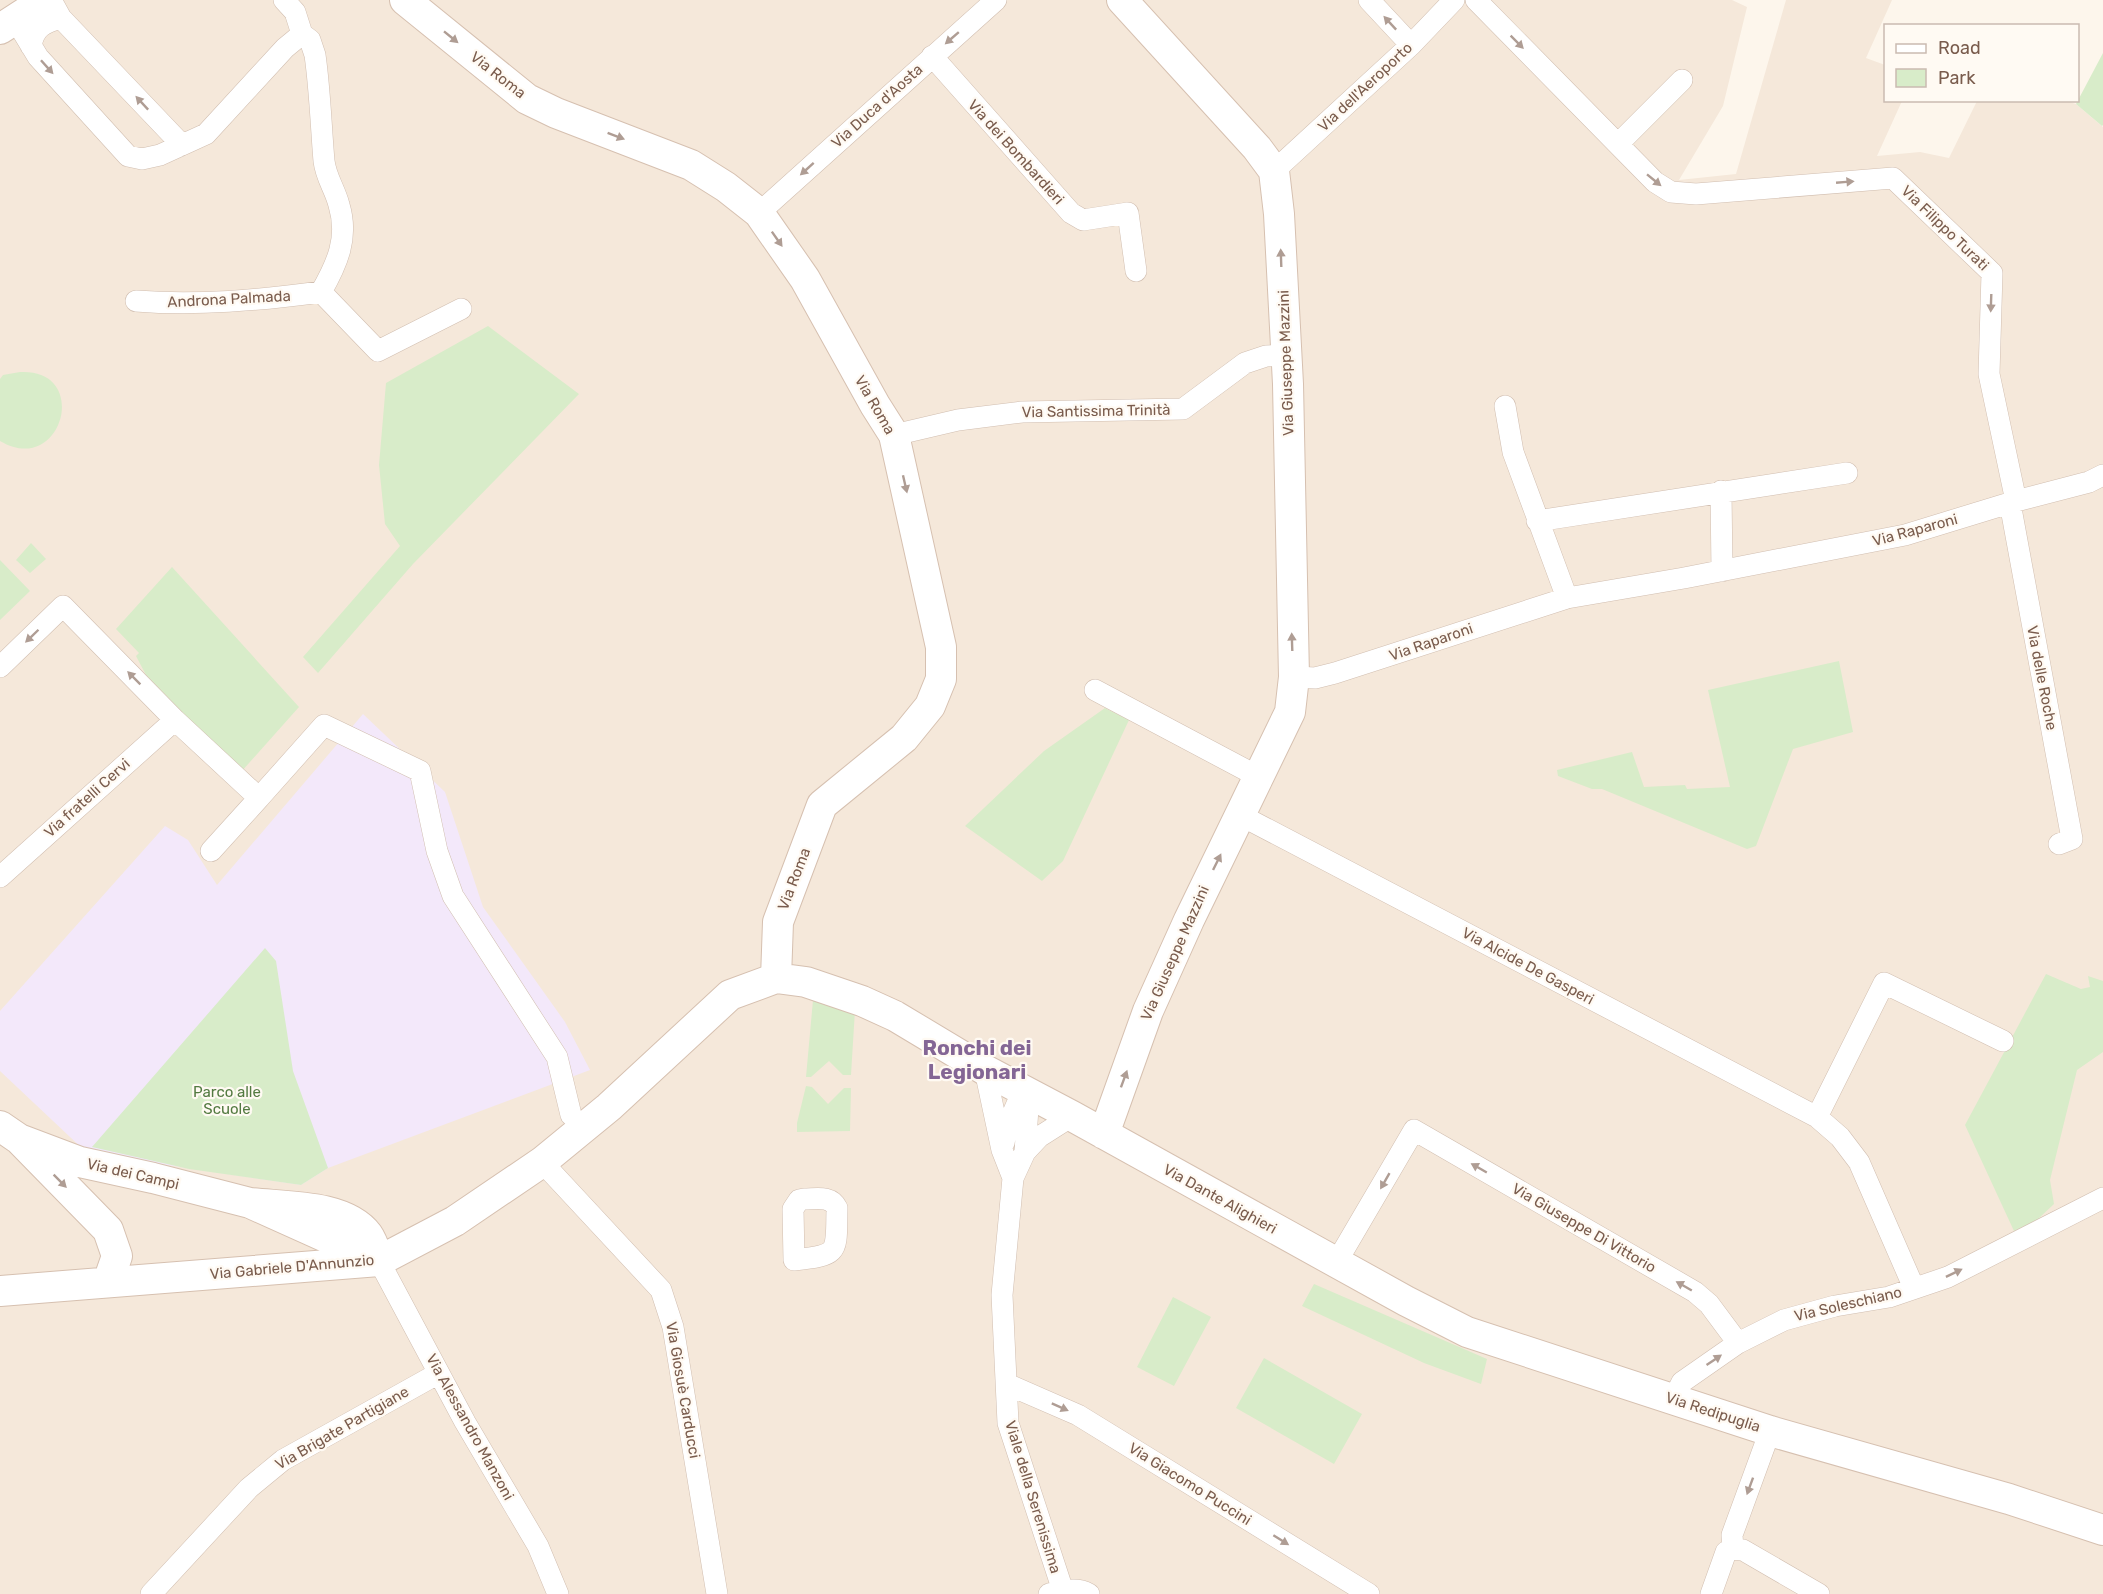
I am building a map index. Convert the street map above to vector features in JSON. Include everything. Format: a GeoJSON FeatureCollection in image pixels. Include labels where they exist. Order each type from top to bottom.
{"type":"FeatureCollection","features":[{"type":"Feature","properties":{"kind":"street"},"geometry":{"type":"LineString","coordinates":[[284,0],[295,12],[302,34],[310,40],[315,55],[326,175],[342,215],[343,235],[337,265],[321,292],[378,351],[461,309]]}},
{"type":"Feature","properties":{"kind":"street","name":"Via Roma"},"geometry":{"type":"LineString","coordinates":[[405,0],[527,99],[556,113],[691,165],[726,187],[759,213],[805,279],[894,435],[941,647],[941,679],[930,706],[904,738],[822,805],[778,922],[776,978]]}},
{"type":"Feature","properties":{"kind":"street","name":"Via Duca d'Aosta"},"geometry":{"type":"LineString","coordinates":[[759,213],[996,0]]}},
{"type":"Feature","properties":{"kind":"street"},"geometry":{"type":"LineString","coordinates":[[1122,0],[1257,148],[1274,171]]}},
{"type":"Feature","properties":{"kind":"street"},"geometry":{"type":"LineString","coordinates":[[1369,0],[1411,45]]}},
{"type":"Feature","properties":{"kind":"street","name":"Via dell'Aeroporto"},"geometry":{"type":"LineString","coordinates":[[1274,171],[1411,45],[1454,0]]}},
{"type":"Feature","properties":{"kind":"street","name":"Via Filippo Turati"},"geometry":{"type":"LineString","coordinates":[[1476,0],[1655,182],[1671,192],[1696,194],[1893,178],[1992,273],[1989,374],[2013,502]]}},
{"type":"Feature","properties":{"kind":"street"},"geometry":{"type":"LineString","coordinates":[[34,10],[31,46],[38,57],[128,156],[142,159],[160,155],[206,134],[285,48],[302,34]]}},
{"type":"Feature","properties":{"kind":"street"},"geometry":{"type":"LineString","coordinates":[[34,10],[182,145]]}},
{"type":"Feature","properties":{"kind":"street"},"geometry":{"type":"LineString","coordinates":[[31,46],[33,34],[40,26],[34,10]]}},
{"type":"Feature","properties":{"kind":"street","name":"Via dei Bombardieri"},"geometry":{"type":"LineString","coordinates":[[932,56],[1071,213],[1083,220],[1128,213],[1136,270]]}},
{"type":"Feature","properties":{"kind":"street"},"geometry":{"type":"LineString","coordinates":[[1618,144],[1682,80]]}},
{"type":"Feature","properties":{"kind":"street","name":"Via Giuseppe Mazzini"},"geometry":{"type":"LineString","coordinates":[[1104,1134],[1148,1011],[1189,920],[1290,712],[1294,677],[1288,384],[1279,214],[1274,171]]}},
{"type":"Feature","properties":{"kind":"street","name":"Androna Palmada"},"geometry":{"type":"LineString","coordinates":[[136,301],[167,304],[258,299],[321,292]]}},
{"type":"Feature","properties":{"kind":"street","name":"Via Santissima Trinità"},"geometry":{"type":"LineString","coordinates":[[894,435],[958,420],[1022,412],[1183,409],[1245,363],[1266,356],[1285,355]]}},
{"type":"Feature","properties":{"kind":"street"},"geometry":{"type":"LineString","coordinates":[[1505,406],[1513,452],[1567,598]]}},
{"type":"Feature","properties":{"kind":"street"},"geometry":{"type":"LineString","coordinates":[[1537,520],[1847,473]]}},
{"type":"Feature","properties":{"kind":"street","name":"Via Raparoni"},"geometry":{"type":"LineString","coordinates":[[1294,677],[1315,678],[1335,673],[1567,598],[1722,571],[1905,535],[2013,502],[2098,480]]}},
{"type":"Feature","properties":{"kind":"street"},"geometry":{"type":"LineString","coordinates":[[1721,491],[1722,571]]}},
{"type":"Feature","properties":{"kind":"street","name":"Via delle Roche"},"geometry":{"type":"LineString","coordinates":[[2013,502],[2072,839],[2059,844]]}},
{"type":"Feature","properties":{"kind":"street"},"geometry":{"type":"LineString","coordinates":[[0,667],[63,606],[175,720],[259,798]]}},
{"type":"Feature","properties":{"kind":"street"},"geometry":{"type":"LineString","coordinates":[[1095,690],[1258,777]]}},
{"type":"Feature","properties":{"kind":"street","name":"Via fratelli Cervi"},"geometry":{"type":"LineString","coordinates":[[0,876],[175,720]]}},
{"type":"Feature","properties":{"kind":"street"},"geometry":{"type":"LineString","coordinates":[[211,851],[324,725],[420,771],[437,851],[453,896],[557,1057],[571,1114]]}},
{"type":"Feature","properties":{"kind":"street","name":"Via Alcide De Gasperi"},"geometry":{"type":"LineString","coordinates":[[1240,815],[1817,1117],[1840,1137],[1859,1162],[1914,1288]]}},
{"type":"Feature","properties":{"kind":"street","name":"Via Dante Alighieri"},"geometry":{"type":"LineString","coordinates":[[776,978],[806,982],[862,1001],[895,1016],[985,1070],[1336,1263]]}},
{"type":"Feature","properties":{"kind":"street","name":"Via Gabriele D'Annunzio"},"geometry":{"type":"LineString","coordinates":[[0,1291],[379,1261],[455,1221],[542,1162],[609,1107],[730,995],[776,978]]}},
{"type":"Feature","properties":{"kind":"street"},"geometry":{"type":"LineString","coordinates":[[1817,1117],[1884,983],[2003,1041]]}},
{"type":"Feature","properties":{"kind":"street","name":"Viale della Serenissima"},"geometry":{"type":"LineString","coordinates":[[985,1070],[1002,1150],[1013,1178],[1002,1295],[1008,1423],[1058,1593]]}},
{"type":"Feature","properties":{"kind":"street"},"geometry":{"type":"LineString","coordinates":[[1002,1150],[1007,1125],[1024,1091]]}},
{"type":"Feature","properties":{"kind":"street"},"geometry":{"type":"LineString","coordinates":[[1024,1091],[1028,1108],[1025,1152]]}},
{"type":"Feature","properties":{"kind":"street"},"geometry":{"type":"LineString","coordinates":[[1013,1178],[1025,1152],[1039,1137],[1072,1116]]}},
{"type":"Feature","properties":{"kind":"street","name":"Via Giuseppe Di Vittorio"},"geometry":{"type":"LineString","coordinates":[[1336,1263],[1414,1130],[1695,1293],[1708,1304],[1738,1343]]}},
{"type":"Feature","properties":{"kind":"street","name":"Via dei Campi"},"geometry":{"type":"LineString","coordinates":[[9,1132],[80,1162],[249,1203],[327,1211],[352,1222],[368,1235],[379,1261]]}},
{"type":"Feature","properties":{"kind":"street","name":"Via dei Campi"},"geometry":{"type":"LineString","coordinates":[[9,1132],[108,1230],[117,1256],[108,1282]]}},
{"type":"Feature","properties":{"kind":"street","name":"Via Giosuè Carducci"},"geometry":{"type":"LineString","coordinates":[[542,1162],[661,1290],[664,1297],[672,1320],[717,1594]]}},
{"type":"Feature","properties":{"kind":"street","name":"Via Soleschiano"},"geometry":{"type":"LineString","coordinates":[[1672,1400],[1682,1382],[1738,1343],[1785,1320],[1835,1306],[1889,1297],[1948,1276],[2103,1198]]}},
{"type":"Feature","properties":{"kind":"street","name":"Via Alessandro Manzoni"},"geometry":{"type":"LineString","coordinates":[[379,1261],[438,1373],[538,1546],[558,1594]]}},
{"type":"Feature","properties":{"kind":"street","name":"Via Redipuglia"},"geometry":{"type":"LineString","coordinates":[[1336,1263],[1467,1332],[1770,1431],[2009,1499],[2103,1530]]}},
{"type":"Feature","properties":{"kind":"street","name":"Via Brigate Partigiane"},"geometry":{"type":"LineString","coordinates":[[157,1592],[249,1488],[283,1460],[438,1373]]}},
{"type":"Feature","properties":{"kind":"street","name":"Via Giacomo Puccini"},"geometry":{"type":"LineString","coordinates":[[1007,1384],[1078,1415],[1369,1594]]}},
{"type":"Feature","properties":{"kind":"street"},"geometry":{"type":"LineString","coordinates":[[1733,1548],[1732,1535],[1770,1431]]}},
{"type":"Feature","properties":{"kind":"street"},"geometry":{"type":"LineString","coordinates":[[1711,1594],[1726,1552],[1733,1548],[1743,1550],[1820,1594]]}},
{"type":"Feature","properties":{"kind":"street"},"geometry":{"type":"LineString","coordinates":[[1058,1593],[1083,1591],[1089,1594]]}},
{"type":"Feature","properties":{"kind":"shaded area"},"geometry":{"type":"Polygon","coordinates":[[[0,0],[1732,0],[1747,7],[1723,106],[1679,180],[1736,174],[1786,0],[1892,0],[1866,58],[1884,65],[1884,102],[1902,102],[1877,156],[1920,152],[1949,158],[1977,102],[2069,102],[2076,104],[2103,127],[2103,1594],[0,1594],[0,0]]]}},
{"type":"Feature","properties":{"kind":"shaded area"},"geometry":{"type":"Polygon","coordinates":[[[363,714],[445,792],[483,907],[565,1022],[590,1070],[328,1168],[301,1185],[87,1153],[0,1071],[0,1011],[165,826],[188,840],[217,885],[363,714]]]}},
{"type":"Feature","properties":{"kind":"green space"},"geometry":{"type":"Polygon","coordinates":[[[2103,53],[2102,126],[2076,104],[2103,53]]]}},
{"type":"Feature","properties":{"kind":"green space"},"geometry":{"type":"Polygon","coordinates":[[[488,326],[579,394],[413,564],[318,673],[303,657],[400,546],[385,524],[379,465],[386,383],[488,326]]]}},
{"type":"Feature","properties":{"kind":"green space"},"geometry":{"type":"Polygon","coordinates":[[[20,372],[42,375],[56,386],[62,402],[60,419],[53,434],[39,445],[22,448],[0,441],[0,379],[3,375],[20,372]]]}},
{"type":"Feature","properties":{"kind":"green space"},"geometry":{"type":"Polygon","coordinates":[[[31,543],[46,559],[30,573],[16,560],[31,543]]]}},
{"type":"Feature","properties":{"kind":"green space"},"geometry":{"type":"Polygon","coordinates":[[[0,560],[30,591],[0,620],[0,560]]]}},
{"type":"Feature","properties":{"kind":"green space"},"geometry":{"type":"Polygon","coordinates":[[[172,567],[299,707],[241,772],[146,675],[136,656],[139,653],[116,629],[172,567]]]}},
{"type":"Feature","properties":{"kind":"green space"},"geometry":{"type":"Polygon","coordinates":[[[1839,661],[1853,732],[1793,749],[1756,846],[1747,849],[1602,789],[1592,789],[1558,776],[1557,770],[1632,752],[1644,787],[1685,785],[1687,789],[1730,787],[1708,690],[1839,661]]]}},
{"type":"Feature","properties":{"kind":"green space"},"geometry":{"type":"Polygon","coordinates":[[[1105,708],[1129,720],[1063,861],[1042,881],[965,826],[1044,751],[1105,708]]]}},
{"type":"Feature","properties":{"kind":"green space","name":"Parco alle Scuole"},"geometry":{"type":"Polygon","coordinates":[[[265,948],[276,961],[293,1071],[328,1168],[301,1185],[189,1169],[92,1147],[265,948]]]}},
{"type":"Feature","properties":{"kind":"green space"},"geometry":{"type":"Polygon","coordinates":[[[2046,974],[2081,989],[2090,987],[2088,976],[2103,981],[2103,1052],[2077,1070],[2050,1180],[2054,1204],[2037,1220],[2014,1231],[1965,1125],[2046,974]]]}},
{"type":"Feature","properties":{"kind":"green space"},"geometry":{"type":"Polygon","coordinates":[[[813,1000],[855,1010],[851,1075],[843,1075],[829,1061],[811,1077],[806,1077],[813,1000]]]}},
{"type":"Feature","properties":{"kind":"green space"},"geometry":{"type":"Polygon","coordinates":[[[806,1086],[812,1087],[828,1104],[844,1088],[851,1088],[850,1131],[797,1132],[806,1086]]]}},
{"type":"Feature","properties":{"kind":"green space"},"geometry":{"type":"Polygon","coordinates":[[[1314,1284],[1487,1359],[1481,1384],[1424,1363],[1302,1306],[1314,1284]]]}},
{"type":"Feature","properties":{"kind":"green space"},"geometry":{"type":"Polygon","coordinates":[[[1173,1297],[1211,1317],[1174,1386],[1137,1367],[1173,1297]]]}},
{"type":"Feature","properties":{"kind":"green space"},"geometry":{"type":"Polygon","coordinates":[[[1264,1358],[1362,1414],[1334,1464],[1236,1408],[1264,1358]]]}},
{"type":"Feature","properties":{"kind":"district","name":"Ronchi dei Legionari"},"geometry":{"type":"Point","coordinates":[977,1059]}}]}
